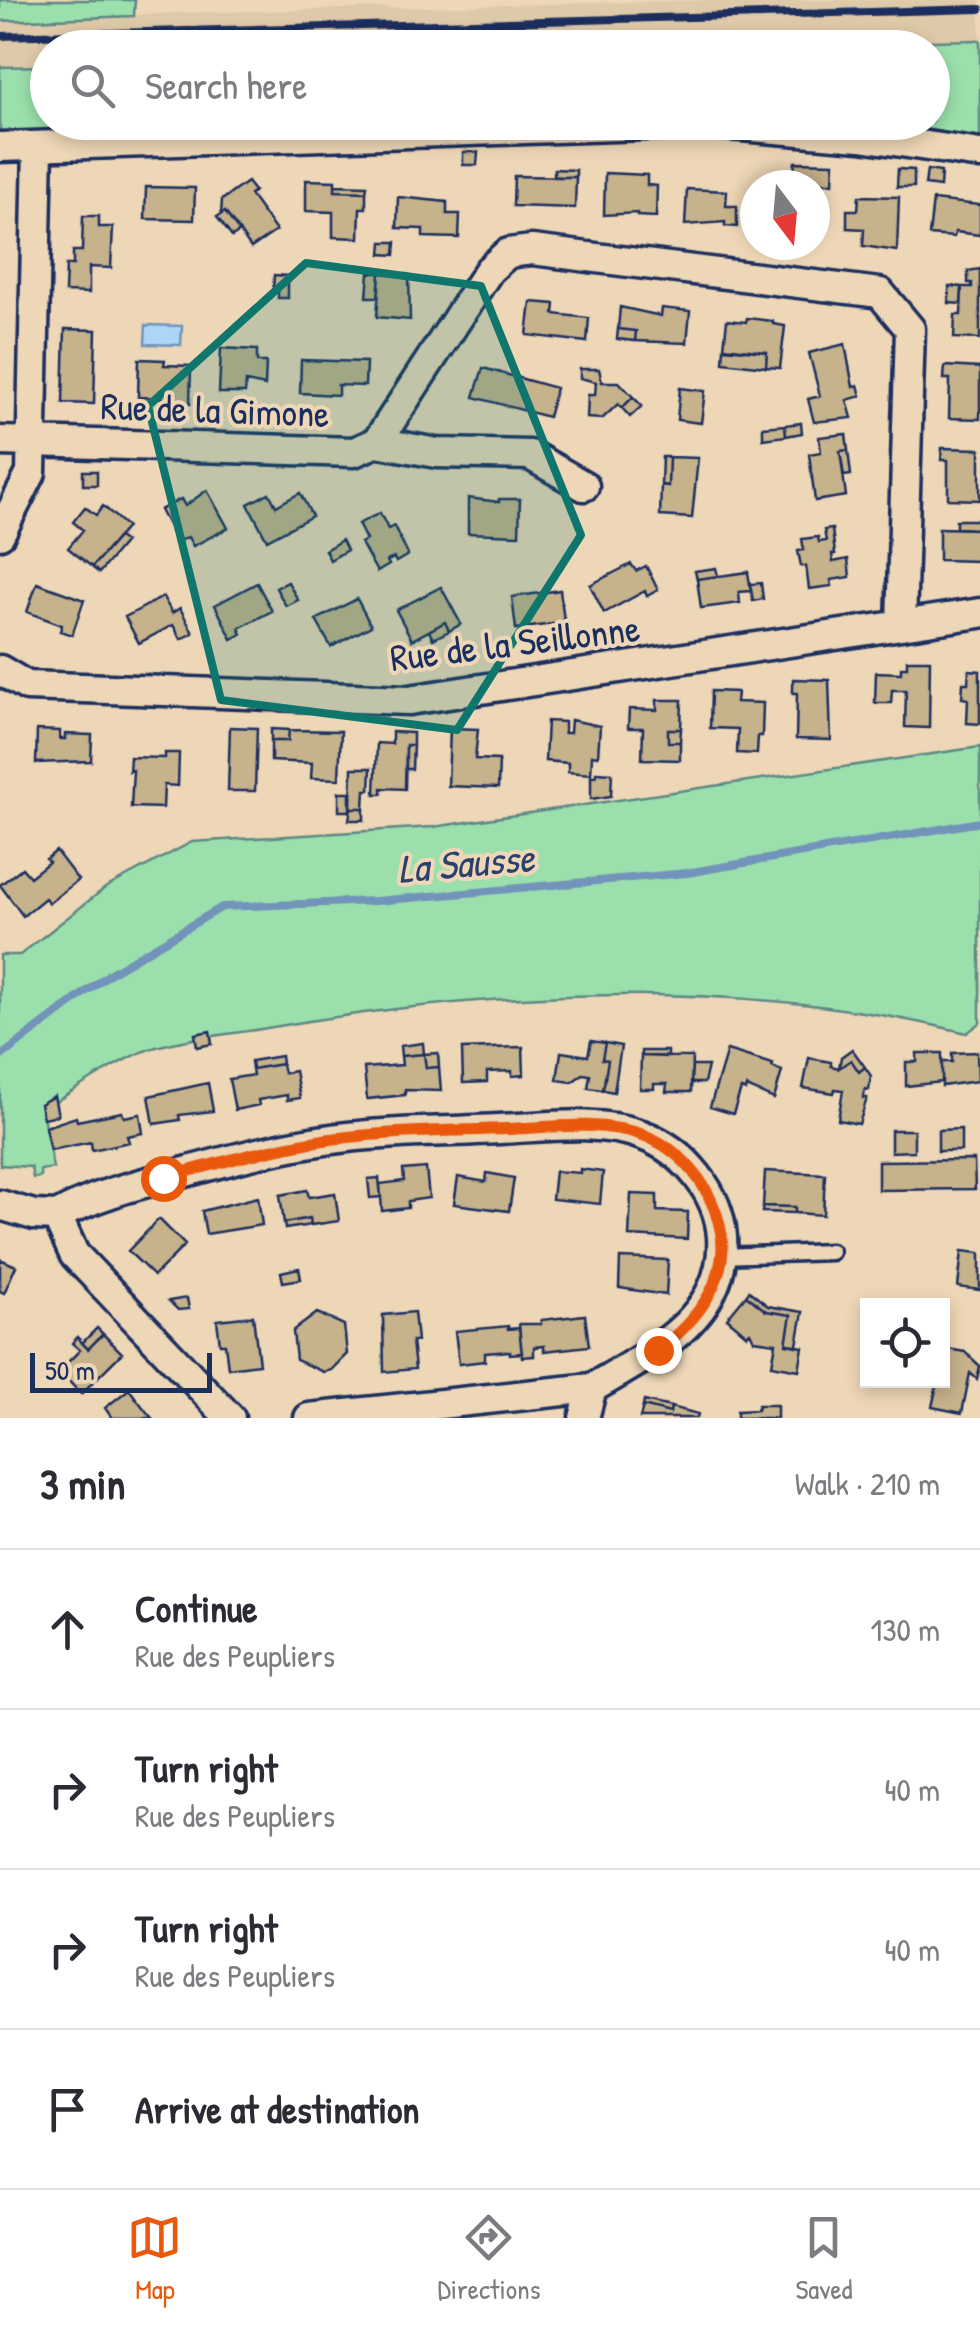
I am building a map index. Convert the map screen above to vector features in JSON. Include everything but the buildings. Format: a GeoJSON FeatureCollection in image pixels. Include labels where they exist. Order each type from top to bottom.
{"type":"FeatureCollection","features":[{"type":"Feature","properties":{"kind":"street"},"geometry":{"type":"LineString","coordinates":[[0,148],[212,140]]}},
{"type":"Feature","properties":{"kind":"street"},"geometry":{"type":"LineString","coordinates":[[887,140],[980,154]]}},
{"type":"Feature","properties":{"kind":"street"},"geometry":{"type":"LineString","coordinates":[[0,534],[31,472],[38,146]]}},
{"type":"Feature","properties":{"kind":"street","name":"Rue de la Gimone"},"geometry":{"type":"LineString","coordinates":[[0,440],[354,452],[377,442],[489,270],[508,253],[532,250],[880,292],[910,329],[900,624]]}},
{"type":"Feature","properties":{"kind":"street"},"geometry":{"type":"LineString","coordinates":[[377,442],[437,453],[530,455],[584,486]]}},
{"type":"Feature","properties":{"kind":"street","name":"Rue de la Seillonne"},"geometry":{"type":"LineString","coordinates":[[0,670],[28,686],[409,700],[980,612]]}},
{"type":"Feature","properties":{"kind":"street"},"geometry":{"type":"LineString","coordinates":[[0,1205],[34,1215],[57,1216],[93,1196],[234,1159],[346,1137],[561,1126],[642,1135],[672,1151],[694,1172],[712,1198],[722,1230],[723,1256],[702,1306],[686,1329],[658,1350],[592,1388],[309,1418]]}},
{"type":"Feature","properties":{"kind":"street"},"geometry":{"type":"LineString","coordinates":[[57,1216],[74,1254],[230,1418]]}},
{"type":"Feature","properties":{"kind":"street"},"geometry":{"type":"LineString","coordinates":[[584,1418],[592,1388]]}},
{"type":"Feature","properties":{"kind":"lane"},"geometry":{"type":"LineString","coordinates":[[723,1256],[831,1252]]}},
{"type":"Feature","properties":{"kind":"highlighted area"},"geometry":{"type":"Polygon","coordinates":[[[306,263],[481,286],[581,535],[457,730],[221,700],[148,406],[306,263]]]}},
{"type":"Feature","properties":{"kind":"shaded area"},"geometry":{"type":"Polygon","coordinates":[[[717,0],[980,0],[980,84],[950,62],[950,30],[30,30],[30,74],[0,73],[0,21],[717,0]]]}},
{"type":"Feature","properties":{"kind":"green space"},"geometry":{"type":"Polygon","coordinates":[[[0,0],[135,0],[134,16],[0,21],[0,0]]]}},
{"type":"Feature","properties":{"kind":"green space"},"geometry":{"type":"Polygon","coordinates":[[[980,40],[980,154],[870,140],[950,140],[950,41],[980,40]]]}},
{"type":"Feature","properties":{"kind":"green space"},"geometry":{"type":"Polygon","coordinates":[[[30,66],[30,140],[239,140],[0,147],[0,67],[30,66]]]}},
{"type":"Feature","properties":{"kind":"green space"},"geometry":{"type":"Polygon","coordinates":[[[980,747],[980,1023],[967,1033],[882,1015],[795,1003],[707,997],[529,998],[353,1014],[190,1040],[135,1055],[42,1110],[53,1168],[40,1170],[40,1177],[33,1178],[31,1167],[0,1165],[0,955],[20,955],[105,888],[192,842],[433,827],[980,747]]]}},
{"type":"Feature","properties":{"kind":"water"},"geometry":{"type":"Polygon","coordinates":[[[146,325],[182,326],[181,345],[145,344],[146,325]]]}},
{"type":"Feature","properties":{"kind":"waterway","name":"La Sausse"},"geometry":{"type":"LineString","coordinates":[[0,1057],[112,972],[222,907],[376,901],[687,873],[980,822]]}},
{"type":"Feature","properties":{"kind":"railway"},"geometry":{"type":"LineString","coordinates":[[218,30],[980,9]]}},
{"type":"Feature","properties":{"kind":"railway"},"geometry":{"type":"LineString","coordinates":[[0,36],[30,35]]}},
{"type":"Feature","properties":{"kind":"route"},"geometry":{"type":"LineString","coordinates":[[163,1178],[234,1159],[346,1137],[561,1126],[642,1135],[672,1151],[694,1172],[712,1198],[722,1230],[723,1256],[702,1306],[686,1329],[658,1350]]}}]}
